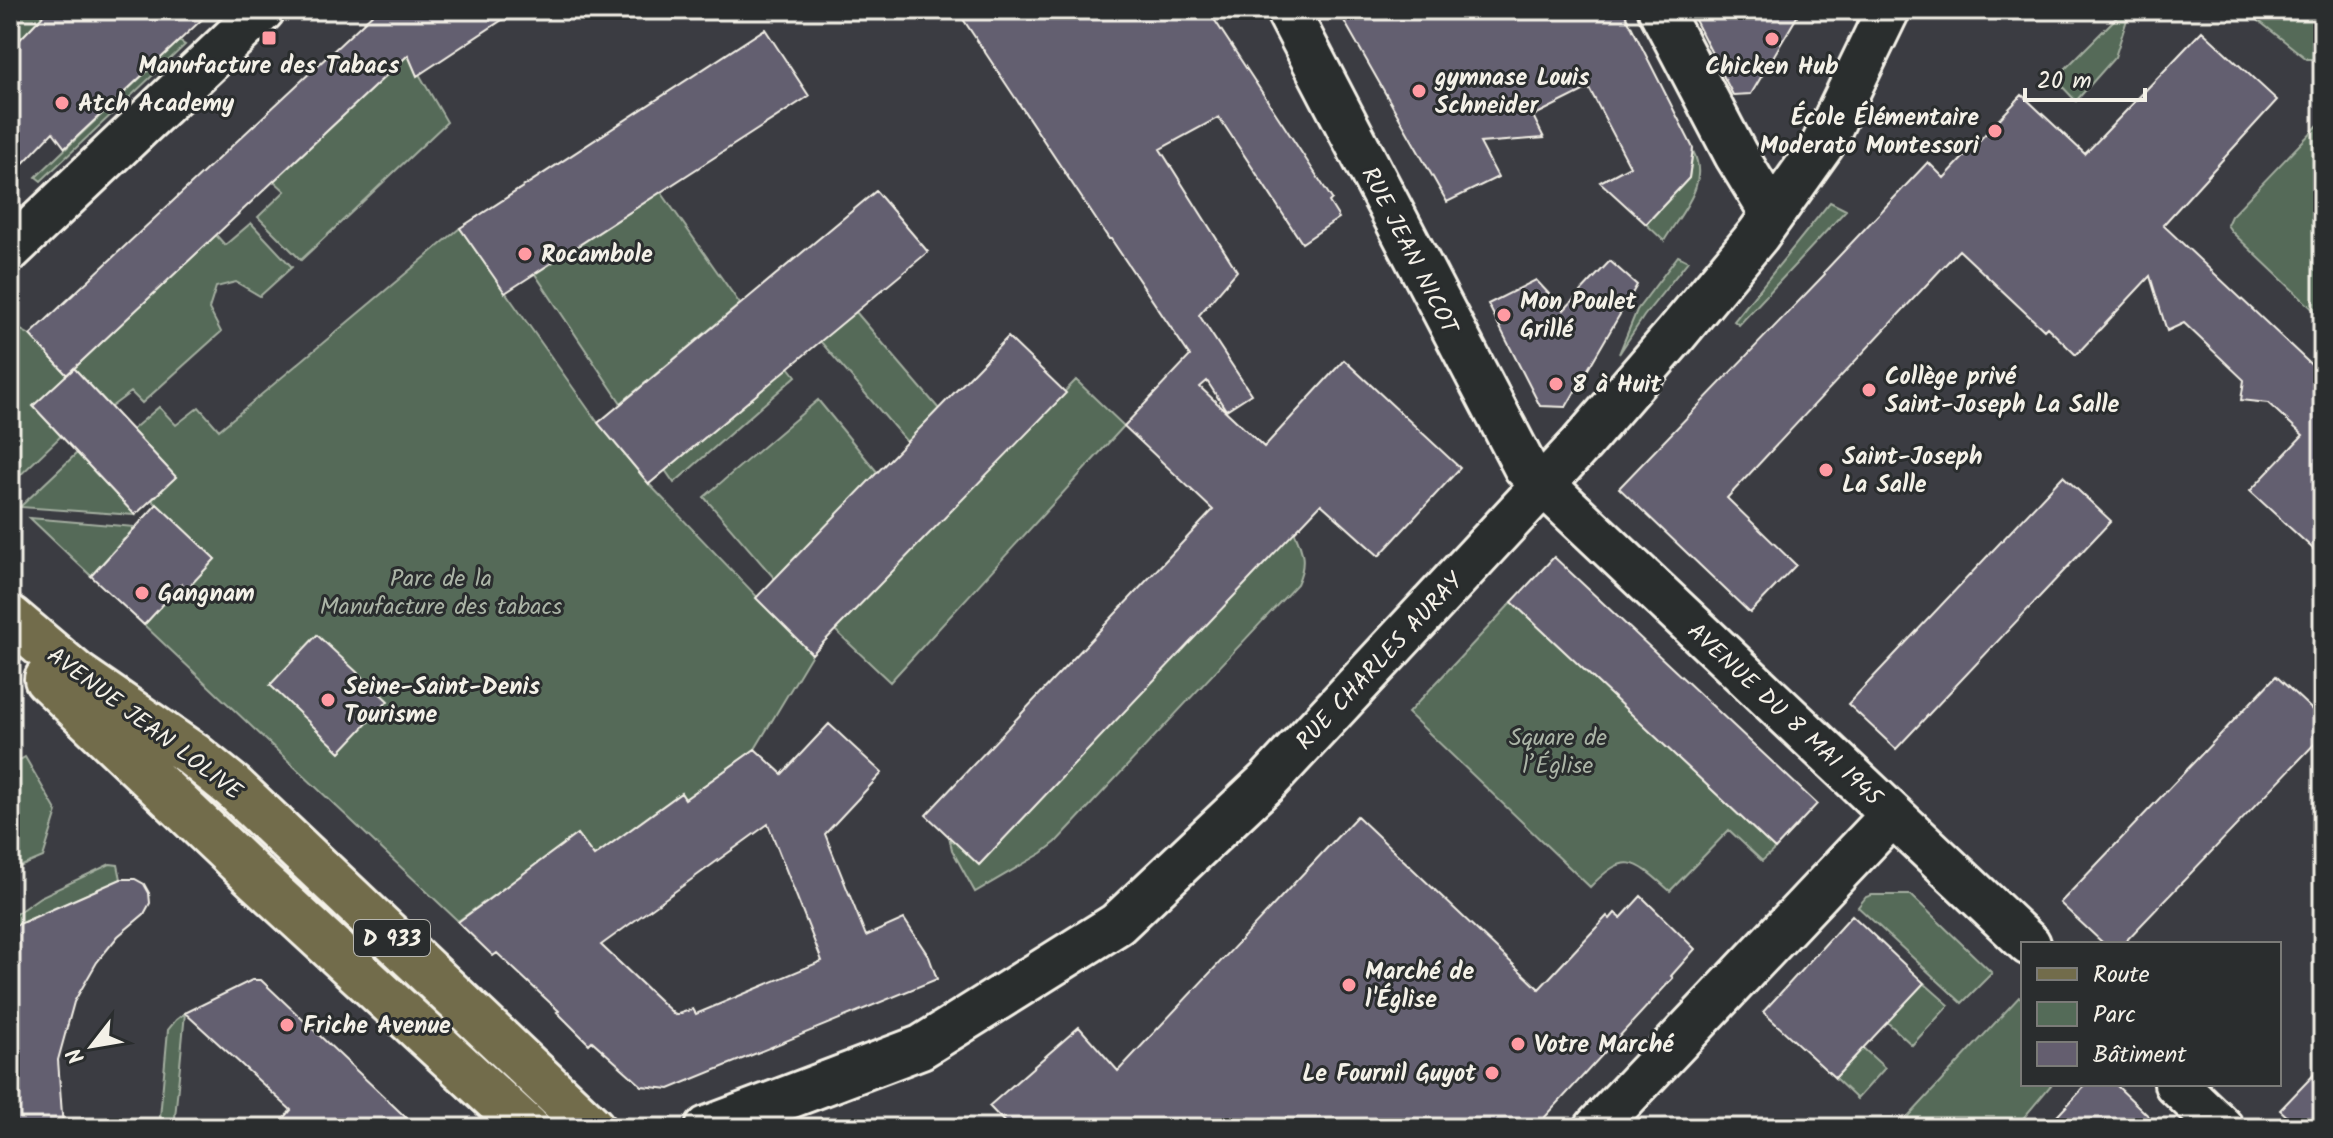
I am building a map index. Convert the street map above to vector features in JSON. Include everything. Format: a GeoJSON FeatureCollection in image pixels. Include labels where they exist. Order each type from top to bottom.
{"type":"FeatureCollection","features":[{"type":"Feature","properties":{"kind":"main road","name":"AVENUE JEAN LOLIVE"},"geometry":{"type":"LineString","coordinates":[[10,618],[76,674],[192,754],[233,787],[592,1128]]}},
{"type":"Feature","properties":{"kind":"main road","name":"AVENUE JEAN LOLIVE"},"geometry":{"type":"LineString","coordinates":[[10,641],[258,880],[527,1128]]}},
{"type":"Feature","properties":{"kind":"street"},"geometry":{"type":"LineString","coordinates":[[10,250],[263,10]]}},
{"type":"Feature","properties":{"kind":"street","name":"RUE JEAN NICOT"},"geometry":{"type":"LineString","coordinates":[[1287,10],[1508,438],[1525,467],[1542,484]]}},
{"type":"Feature","properties":{"kind":"street"},"geometry":{"type":"LineString","coordinates":[[1660,10],[1736,155],[1772,214]]}},
{"type":"Feature","properties":{"kind":"street","name":"RUE CHARLES AURAY"},"geometry":{"type":"LineString","coordinates":[[707,1128],[921,1047],[1117,924],[1268,781],[1581,444],[1667,345],[1772,214],[1823,144],[1888,10]]}},
{"type":"Feature","properties":{"kind":"street","name":"AVENUE DU 8 MAI 1945"},"geometry":{"type":"LineString","coordinates":[[1542,484],[2027,942]]}},
{"type":"Feature","properties":{"kind":"street"},"geometry":{"type":"LineString","coordinates":[[1596,1128],[1892,815]]}},
{"type":"Feature","properties":{"kind":"street"},"geometry":{"type":"LineString","coordinates":[[2178,1086],[2222,1128]]}},
{"type":"Feature","properties":{"kind":"green space"},"geometry":{"type":"Polygon","coordinates":[[[10,10],[48,10],[11,49],[10,47],[10,10]]]}},
{"type":"Feature","properties":{"kind":"green space"},"geometry":{"type":"Polygon","coordinates":[[[2119,10],[2130,10],[2115,57],[2076,101],[2055,79],[2121,13],[2119,10]]]}},
{"type":"Feature","properties":{"kind":"green space"},"geometry":{"type":"Polygon","coordinates":[[[2245,10],[2323,10],[2323,59],[2307,59],[2245,10]]]}},
{"type":"Feature","properties":{"kind":"green space"},"geometry":{"type":"Polygon","coordinates":[[[179,41],[185,45],[41,181],[36,177],[179,41]]]}},
{"type":"Feature","properties":{"kind":"green space"},"geometry":{"type":"Polygon","coordinates":[[[408,55],[447,122],[301,260],[258,217],[285,191],[274,181],[408,55]]]}},
{"type":"Feature","properties":{"kind":"green space"},"geometry":{"type":"Polygon","coordinates":[[[2323,120],[2323,319],[2227,225],[2231,216],[2323,120]]]}},
{"type":"Feature","properties":{"kind":"green space"},"geometry":{"type":"Polygon","coordinates":[[[1693,151],[1697,163],[1696,186],[1686,208],[1664,241],[1646,224],[1689,178],[1693,151]]]}},
{"type":"Feature","properties":{"kind":"green space"},"geometry":{"type":"Polygon","coordinates":[[[661,192],[740,304],[621,403],[535,274],[661,192]]]}},
{"type":"Feature","properties":{"kind":"green space"},"geometry":{"type":"Polygon","coordinates":[[[1830,202],[1846,210],[1739,325],[1734,321],[1830,202]]]}},
{"type":"Feature","properties":{"kind":"green space"},"geometry":{"type":"Polygon","coordinates":[[[251,223],[292,267],[260,296],[236,282],[216,287],[209,309],[221,332],[142,403],[131,392],[111,407],[74,368],[216,235],[225,245],[251,223]]]}},
{"type":"Feature","properties":{"kind":"green space","name":"Parc de la Manufacture des tabacs"},"geometry":{"type":"Polygon","coordinates":[[[460,228],[598,423],[649,484],[812,654],[755,749],[685,799],[681,793],[638,824],[599,862],[577,835],[458,921],[144,625],[177,588],[176,579],[187,588],[215,559],[152,500],[176,477],[132,430],[159,407],[176,425],[199,407],[219,430],[460,228]]]}},
{"type":"Feature","properties":{"kind":"green space"},"geometry":{"type":"Polygon","coordinates":[[[1678,256],[1688,261],[1644,316],[1619,354],[1637,310],[1678,256]]]}},
{"type":"Feature","properties":{"kind":"green space"},"geometry":{"type":"Polygon","coordinates":[[[856,312],[939,409],[907,442],[820,341],[856,312]]]}},
{"type":"Feature","properties":{"kind":"green space"},"geometry":{"type":"Polygon","coordinates":[[[21,330],[30,335],[67,375],[33,406],[61,436],[10,485],[10,341],[21,330]]]}},
{"type":"Feature","properties":{"kind":"green space"},"geometry":{"type":"Polygon","coordinates":[[[789,367],[796,376],[674,483],[665,470],[789,367]]]}},
{"type":"Feature","properties":{"kind":"green space"},"geometry":{"type":"Polygon","coordinates":[[[1076,380],[1124,426],[890,682],[835,630],[1076,380]]]}},
{"type":"Feature","properties":{"kind":"green space"},"geometry":{"type":"Polygon","coordinates":[[[818,400],[878,473],[775,579],[704,497],[818,400]]]}},
{"type":"Feature","properties":{"kind":"green space"},"geometry":{"type":"Polygon","coordinates":[[[77,453],[135,515],[20,507],[77,453]]]}},
{"type":"Feature","properties":{"kind":"green space"},"geometry":{"type":"Polygon","coordinates":[[[30,518],[135,527],[129,534],[135,540],[124,539],[91,576],[30,518]]]}},
{"type":"Feature","properties":{"kind":"green space"},"geometry":{"type":"Polygon","coordinates":[[[1294,531],[1303,557],[1297,584],[1056,842],[975,892],[952,850],[949,836],[980,864],[1294,531]]]}},
{"type":"Feature","properties":{"kind":"green space","name":"Square de l’Église"},"geometry":{"type":"Polygon","coordinates":[[[1512,602],[1775,849],[1762,861],[1729,830],[1670,891],[1648,872],[1630,864],[1613,868],[1590,887],[1408,713],[1512,602]]]}},
{"type":"Feature","properties":{"kind":"green space"},"geometry":{"type":"Polygon","coordinates":[[[25,757],[57,812],[43,857],[10,871],[10,765],[25,757]]]}},
{"type":"Feature","properties":{"kind":"green space"},"geometry":{"type":"Polygon","coordinates":[[[110,864],[118,865],[121,879],[10,928],[10,918],[40,897],[110,864]]]}},
{"type":"Feature","properties":{"kind":"green space"},"geometry":{"type":"Polygon","coordinates":[[[1872,895],[1911,895],[1992,973],[1962,1003],[1858,907],[1872,895]]]}},
{"type":"Feature","properties":{"kind":"green space"},"geometry":{"type":"Polygon","coordinates":[[[1924,983],[1949,1005],[1912,1045],[1887,1022],[1924,983]]]}},
{"type":"Feature","properties":{"kind":"green space"},"geometry":{"type":"Polygon","coordinates":[[[2019,997],[2021,998],[2021,1086],[2050,1086],[2015,1128],[1898,1128],[2019,997]]]}},
{"type":"Feature","properties":{"kind":"green space"},"geometry":{"type":"Polygon","coordinates":[[[185,1013],[174,1128],[159,1128],[168,1030],[185,1013]]]}},
{"type":"Feature","properties":{"kind":"green space"},"geometry":{"type":"Polygon","coordinates":[[[1863,1048],[1885,1068],[1857,1099],[1835,1078],[1863,1048]]]}},
{"type":"Feature","properties":{"kind":"building"},"geometry":{"type":"Polygon","coordinates":[[[48,10],[212,10],[65,148],[53,132],[10,177],[10,50],[48,10]]]}},
{"type":"Feature","properties":{"kind":"building"},"geometry":{"type":"Polygon","coordinates":[[[377,10],[517,10],[417,76],[408,55],[67,375],[30,335],[377,10]]]}},
{"type":"Feature","properties":{"kind":"building"},"geometry":{"type":"Polygon","coordinates":[[[957,10],[1208,10],[1332,199],[1329,202],[1339,218],[1302,243],[1219,117],[1160,149],[1237,271],[1199,315],[1251,394],[1226,410],[1207,381],[1200,387],[1264,447],[1344,360],[1460,468],[1379,556],[1321,504],[979,865],[926,815],[1213,510],[1124,426],[1190,356],[957,10]]]}},
{"type":"Feature","properties":{"kind":"building"},"geometry":{"type":"Polygon","coordinates":[[[1338,10],[1623,10],[1693,148],[1689,178],[1646,224],[1600,182],[1630,166],[1589,88],[1533,116],[1544,138],[1480,143],[1498,177],[1447,202],[1338,10]]]}},
{"type":"Feature","properties":{"kind":"building"},"geometry":{"type":"Polygon","coordinates":[[[1690,10],[1801,10],[1751,94],[1733,95],[1690,10]]]}},
{"type":"Feature","properties":{"kind":"building"},"geometry":{"type":"Polygon","coordinates":[[[765,29],[809,96],[505,293],[460,228],[765,29]]]}},
{"type":"Feature","properties":{"kind":"building"},"geometry":{"type":"Polygon","coordinates":[[[2202,31],[2277,100],[2163,225],[2323,376],[2323,558],[2250,491],[2303,435],[2268,403],[2241,400],[2244,380],[2184,323],[2167,331],[2150,276],[2076,355],[2047,327],[2044,330],[1959,250],[1727,498],[1796,565],[1750,613],[1619,488],[1928,162],[1944,178],[2022,95],[2085,154],[2202,31]]]}},
{"type":"Feature","properties":{"kind":"building"},"geometry":{"type":"Polygon","coordinates":[[[876,191],[928,252],[649,484],[598,423],[876,191]]]}},
{"type":"Feature","properties":{"kind":"building"},"geometry":{"type":"Polygon","coordinates":[[[1610,261],[1637,285],[1566,407],[1540,406],[1488,304],[1536,280],[1564,310],[1610,261]]]}},
{"type":"Feature","properties":{"kind":"building"},"geometry":{"type":"Polygon","coordinates":[[[1008,337],[1066,393],[812,654],[756,598],[1008,337]]]}},
{"type":"Feature","properties":{"kind":"building"},"geometry":{"type":"Polygon","coordinates":[[[74,368],[176,477],[135,515],[33,406],[74,368]]]}},
{"type":"Feature","properties":{"kind":"building"},"geometry":{"type":"Polygon","coordinates":[[[2063,476],[2111,521],[1896,749],[1848,704],[2063,476]]]}},
{"type":"Feature","properties":{"kind":"building"},"geometry":{"type":"Polygon","coordinates":[[[157,504],[215,559],[187,589],[182,584],[144,625],[91,576],[157,504]]]}},
{"type":"Feature","properties":{"kind":"building"},"geometry":{"type":"Polygon","coordinates":[[[1554,557],[1817,804],[1775,849],[1512,602],[1554,557]]]}},
{"type":"Feature","properties":{"kind":"building"},"geometry":{"type":"Polygon","coordinates":[[[317,635],[388,701],[340,752],[270,685],[317,635]]]}},
{"type":"Feature","properties":{"kind":"building"},"geometry":{"type":"Polygon","coordinates":[[[2276,676],[2323,720],[2323,735],[2125,942],[2102,942],[2060,903],[2276,676]]]}},
{"type":"Feature","properties":{"kind":"building"},"geometry":{"type":"Polygon","coordinates":[[[829,724],[882,773],[825,834],[866,936],[904,919],[929,957],[937,979],[669,1089],[642,1086],[592,1041],[589,1044],[497,953],[493,956],[458,922],[577,834],[594,856],[681,793],[685,799],[755,749],[782,774],[829,724]],[[768,824],[601,945],[675,1015],[693,1009],[696,1014],[822,961],[768,824]]]}},
{"type":"Feature","properties":{"kind":"building"},"geometry":{"type":"Polygon","coordinates":[[[1357,816],[1539,989],[1607,916],[1610,919],[1615,913],[1621,918],[1641,896],[1695,949],[1671,976],[1673,978],[1535,1128],[1010,1128],[989,1106],[1079,1027],[1118,1071],[1357,816]]]}},
{"type":"Feature","properties":{"kind":"building"},"geometry":{"type":"Polygon","coordinates":[[[121,879],[135,879],[144,884],[150,903],[144,914],[118,936],[97,962],[74,1002],[58,1060],[63,1128],[10,1128],[10,928],[121,879]]]}},
{"type":"Feature","properties":{"kind":"building"},"geometry":{"type":"Polygon","coordinates":[[[1852,915],[1924,983],[1835,1078],[1763,1012],[1852,915]]]}},
{"type":"Feature","properties":{"kind":"building"},"geometry":{"type":"Polygon","coordinates":[[[252,980],[261,980],[417,1128],[276,1128],[291,1110],[185,1013],[252,980]]]}},
{"type":"Feature","properties":{"kind":"building"},"geometry":{"type":"Polygon","coordinates":[[[2323,1065],[2323,1128],[2300,1128],[2280,1110],[2323,1065]]]}},
{"type":"Feature","properties":{"kind":"building"},"geometry":{"type":"Polygon","coordinates":[[[2085,1086],[2117,1086],[2161,1128],[2046,1128],[2085,1086]]]}},
{"type":"Feature","properties":{"kind":"place","name":"Manufacture des Tabacs"},"geometry":{"type":"Point","coordinates":[269,38]}},
{"type":"Feature","properties":{"kind":"place","name":"Chicken Hub"},"geometry":{"type":"Point","coordinates":[1772,39]}},
{"type":"Feature","properties":{"kind":"place","name":"gymnase Louis Schneider"},"geometry":{"type":"Point","coordinates":[1419,91]}},
{"type":"Feature","properties":{"kind":"place","name":"Atch Academy"},"geometry":{"type":"Point","coordinates":[62,103]}},
{"type":"Feature","properties":{"kind":"place","name":"École Élémentaire Moderato Montessori"},"geometry":{"type":"Point","coordinates":[1995,131]}},
{"type":"Feature","properties":{"kind":"place","name":"Rocambole"},"geometry":{"type":"Point","coordinates":[525,254]}},
{"type":"Feature","properties":{"kind":"place","name":"Mon Poulet Grillé"},"geometry":{"type":"Point","coordinates":[1504,315]}},
{"type":"Feature","properties":{"kind":"place","name":"8 à Huit"},"geometry":{"type":"Point","coordinates":[1556,384]}},
{"type":"Feature","properties":{"kind":"place","name":"Collège privé Saint-Joseph La Salle"},"geometry":{"type":"Point","coordinates":[1869,390]}},
{"type":"Feature","properties":{"kind":"place","name":"Saint-Joseph La Salle"},"geometry":{"type":"Point","coordinates":[1826,470]}},
{"type":"Feature","properties":{"kind":"place","name":"Gangnam"},"geometry":{"type":"Point","coordinates":[142,593]}},
{"type":"Feature","properties":{"kind":"place","name":"Seine-Saint-Denis Tourisme"},"geometry":{"type":"Point","coordinates":[328,700]}},
{"type":"Feature","properties":{"kind":"place","name":"Marché de l'Église"},"geometry":{"type":"Point","coordinates":[1349,985]}},
{"type":"Feature","properties":{"kind":"place","name":"Friche Avenue"},"geometry":{"type":"Point","coordinates":[287,1025]}},
{"type":"Feature","properties":{"kind":"place","name":"Votre Marché"},"geometry":{"type":"Point","coordinates":[1518,1044]}},
{"type":"Feature","properties":{"kind":"place","name":"Le Fournil Guyot"},"geometry":{"type":"Point","coordinates":[1492,1073]}}]}
